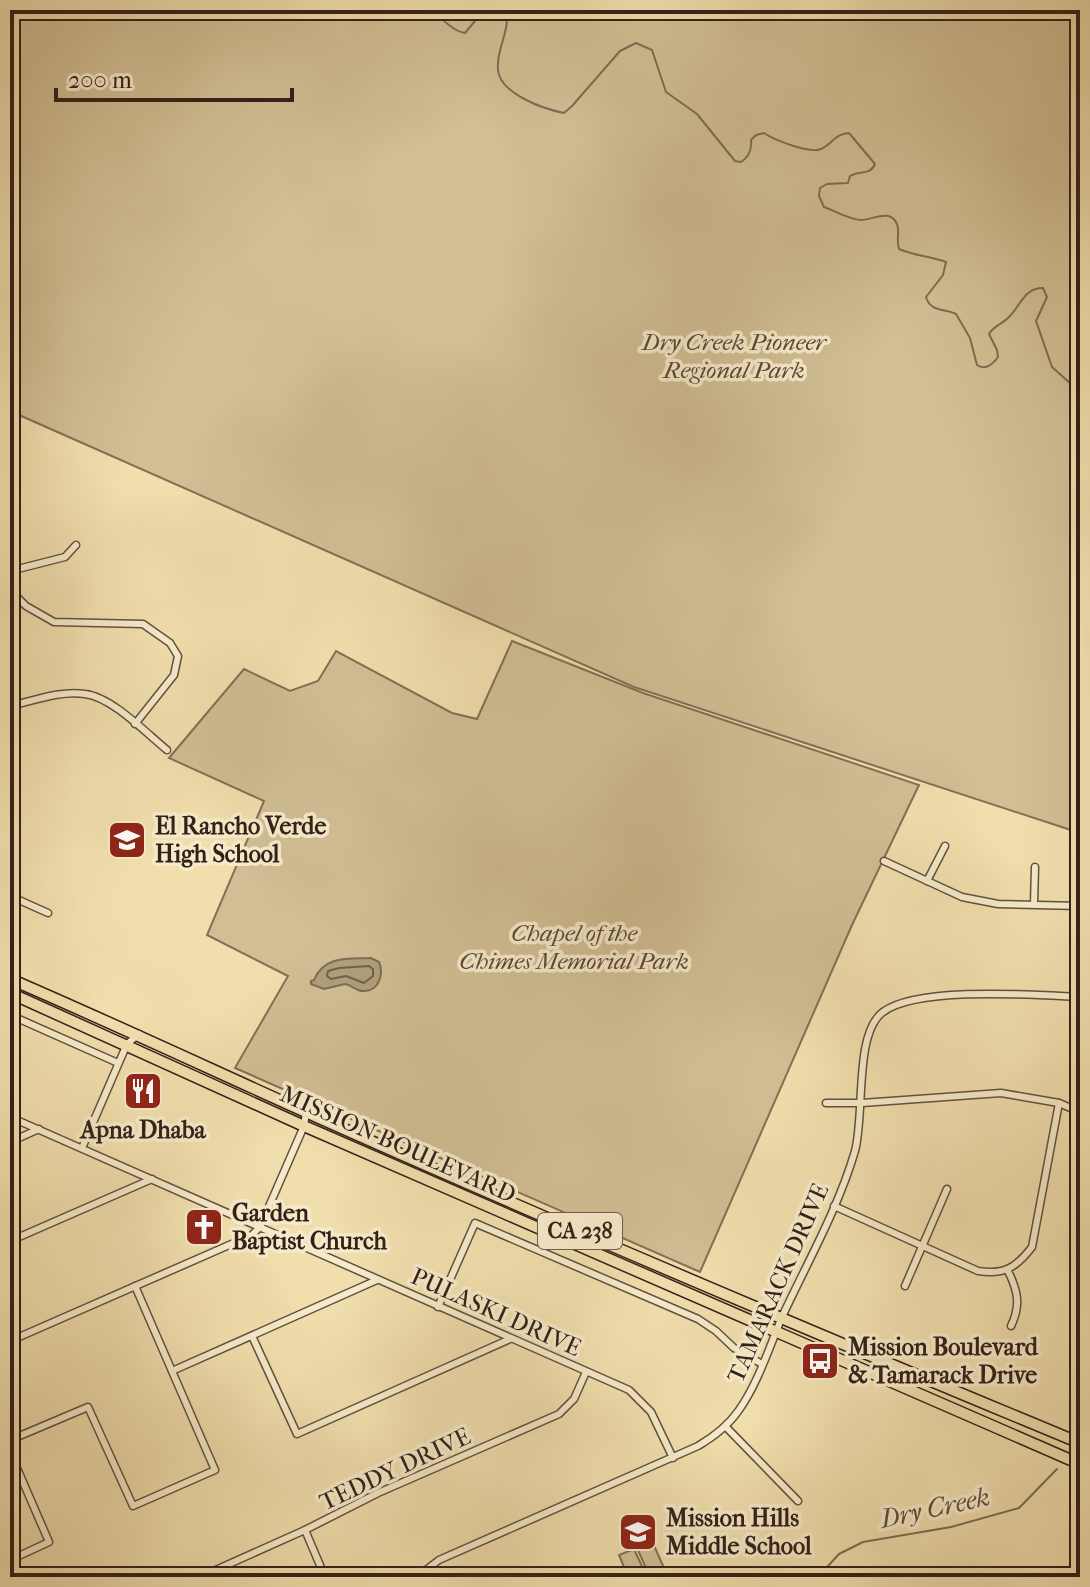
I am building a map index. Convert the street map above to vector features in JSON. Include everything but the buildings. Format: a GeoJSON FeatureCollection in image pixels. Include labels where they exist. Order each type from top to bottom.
{"type":"FeatureCollection","features":[{"type":"Feature","properties":{"kind":"main road","name":"MISSION BOULEVARD"},"geometry":{"type":"LineString","coordinates":[[10,979],[139,1034],[306,1112],[1080,1443]]}},
{"type":"Feature","properties":{"kind":"main road","name":"MISSION BOULEVARD"},"geometry":{"type":"LineString","coordinates":[[10,993],[304,1126],[1080,1464]]}},
{"type":"Feature","properties":{"kind":"street"},"geometry":{"type":"LineString","coordinates":[[10,571],[65,557],[76,545]]}},
{"type":"Feature","properties":{"kind":"street"},"geometry":{"type":"LineString","coordinates":[[10,590],[26,606],[54,622],[143,624],[170,643],[178,656],[174,675],[135,724]]}},
{"type":"Feature","properties":{"kind":"street"},"geometry":{"type":"LineString","coordinates":[[10,706],[59,695],[85,694],[108,702],[167,750]]}},
{"type":"Feature","properties":{"kind":"street"},"geometry":{"type":"LineString","coordinates":[[927,881],[945,846]]}},
{"type":"Feature","properties":{"kind":"street"},"geometry":{"type":"LineString","coordinates":[[884,861],[962,897],[998,904],[1080,906]]}},
{"type":"Feature","properties":{"kind":"street"},"geometry":{"type":"LineString","coordinates":[[1034,904],[1035,867]]}},
{"type":"Feature","properties":{"kind":"street"},"geometry":{"type":"LineString","coordinates":[[10,896],[48,913]]}},
{"type":"Feature","properties":{"kind":"street","name":"TAMARACK DRIVE"},"geometry":{"type":"LineString","coordinates":[[417,1577],[439,1560],[673,1458],[726,1427],[747,1397],[834,1206],[855,1150],[862,1103],[865,1041],[871,1025],[881,1013],[896,1004],[992,992],[1080,997]]}},
{"type":"Feature","properties":{"kind":"street"},"geometry":{"type":"LineString","coordinates":[[10,1015],[118,1063]]}},
{"type":"Feature","properties":{"kind":"street"},"geometry":{"type":"LineString","coordinates":[[82,1148],[127,1044],[139,1034]]}},
{"type":"Feature","properties":{"kind":"street"},"geometry":{"type":"LineString","coordinates":[[826,1103],[1001,1093],[1059,1103],[1080,1112]]}},
{"type":"Feature","properties":{"kind":"street"},"geometry":{"type":"LineString","coordinates":[[834,1206],[978,1271],[1008,1271],[1021,1262],[1032,1247],[1059,1103]]}},
{"type":"Feature","properties":{"kind":"street"},"geometry":{"type":"LineString","coordinates":[[10,1341],[252,1235],[260,1227],[304,1126],[306,1112]]}},
{"type":"Feature","properties":{"kind":"street","name":"PULASKI DRIVE"},"geometry":{"type":"LineString","coordinates":[[10,1117],[629,1390],[651,1412],[673,1458]]}},
{"type":"Feature","properties":{"kind":"street"},"geometry":{"type":"LineString","coordinates":[[10,1142],[39,1129]]}},
{"type":"Feature","properties":{"kind":"street"},"geometry":{"type":"LineString","coordinates":[[10,1241],[152,1179]]}},
{"type":"Feature","properties":{"kind":"street"},"geometry":{"type":"LineString","coordinates":[[905,1286],[947,1189]]}},
{"type":"Feature","properties":{"kind":"street"},"geometry":{"type":"LineString","coordinates":[[438,1307],[475,1223],[698,1319],[734,1348],[762,1364]]}},
{"type":"Feature","properties":{"kind":"street"},"geometry":{"type":"LineString","coordinates":[[1008,1271],[1019,1302],[1011,1326]]}},
{"type":"Feature","properties":{"kind":"street"},"geometry":{"type":"LineString","coordinates":[[172,1371],[378,1280]]}},
{"type":"Feature","properties":{"kind":"street"},"geometry":{"type":"LineString","coordinates":[[10,1440],[88,1407],[133,1506],[215,1470],[135,1286]]}},
{"type":"Feature","properties":{"kind":"street"},"geometry":{"type":"LineString","coordinates":[[252,1336],[297,1434],[510,1339]]}},
{"type":"Feature","properties":{"kind":"street","name":"TEDDY DRIVE"},"geometry":{"type":"LineString","coordinates":[[200,1577],[378,1493],[559,1414],[574,1399],[586,1372]]}},
{"type":"Feature","properties":{"kind":"street"},"geometry":{"type":"LineString","coordinates":[[726,1427],[798,1501]]}},
{"type":"Feature","properties":{"kind":"street"},"geometry":{"type":"LineString","coordinates":[[10,1452],[49,1542],[10,1560]]}},
{"type":"Feature","properties":{"kind":"street"},"geometry":{"type":"LineString","coordinates":[[305,1530],[325,1577]]}},
{"type":"Feature","properties":{"kind":"green space","name":"Dry Creek Pioneer Regional Park"},"geometry":{"type":"Polygon","coordinates":[[[10,10],[1080,10],[1080,833],[634,687],[10,411],[10,10]]]}},
{"type":"Feature","properties":{"kind":"green space","name":"Chapel of the Chimes Memorial Park"},"geometry":{"type":"Polygon","coordinates":[[[512,641],[643,693],[919,785],[852,925],[700,1272],[235,1068],[288,976],[207,935],[264,801],[169,758],[244,669],[290,691],[318,681],[336,651],[452,713],[477,719],[512,641]]]}},
{"type":"Feature","properties":{"kind":"green space"},"geometry":{"type":"Polygon","coordinates":[[[652,1541],[668,1577],[650,1577],[637,1548],[652,1541]]]}},
{"type":"Feature","properties":{"kind":"green space"},"geometry":{"type":"Polygon","coordinates":[[[634,1549],[647,1577],[628,1577],[619,1555],[634,1549]]]}},
{"type":"Feature","properties":{"kind":"water"},"geometry":{"type":"Polygon","coordinates":[[[371,958],[379,962],[381,972],[373,989],[361,991],[345,984],[324,989],[311,984],[318,972],[331,962],[371,958]]]}},
{"type":"Feature","properties":{"kind":"waterway","name":"Dry Creek"},"geometry":{"type":"LineString","coordinates":[[436,10],[448,24],[465,33],[484,10]]}},
{"type":"Feature","properties":{"kind":"waterway","name":"Dry Creek"},"geometry":{"type":"LineString","coordinates":[[497,10],[507,19],[498,63],[501,79],[514,93],[546,108],[564,113],[620,51],[636,43],[652,50],[666,92],[697,114],[735,161],[741,162],[746,158],[751,140],[764,133],[809,150],[821,149],[840,135],[849,133],[875,164],[870,170],[850,176],[848,183],[827,184],[820,188],[819,196],[824,207],[857,220],[890,217],[898,227],[899,249],[946,262],[943,275],[926,297],[931,306],[956,314],[970,338],[980,367],[989,366],[998,357],[989,334],[991,331],[1009,317],[1027,294],[1043,288],[1047,297],[1036,321],[1052,367],[1080,392]]}},
{"type":"Feature","properties":{"kind":"waterway","name":"Dry Creek"},"geometry":{"type":"LineString","coordinates":[[1080,419],[1075,428],[1077,449],[1073,483],[1080,495]]}},
{"type":"Feature","properties":{"kind":"waterway","name":"Dry Creek"},"geometry":{"type":"LineString","coordinates":[[818,1577],[839,1554],[863,1542],[951,1527],[1019,1508],[1057,1469]]}},
{"type":"Feature","properties":{"kind":"place","name":"El Rancho Verde High School"},"geometry":{"type":"Point","coordinates":[127,840]}},
{"type":"Feature","properties":{"kind":"place","name":"Apna Dhaba"},"geometry":{"type":"Point","coordinates":[143,1091]}},
{"type":"Feature","properties":{"kind":"place","name":"Garden Baptist Church"},"geometry":{"type":"Point","coordinates":[204,1227]}},
{"type":"Feature","properties":{"kind":"place","name":"Mission Boulevard & Tamarack Drive"},"geometry":{"type":"Point","coordinates":[820,1361]}},
{"type":"Feature","properties":{"kind":"place","name":"Mission Hills Middle School"},"geometry":{"type":"Point","coordinates":[638,1532]}}]}
